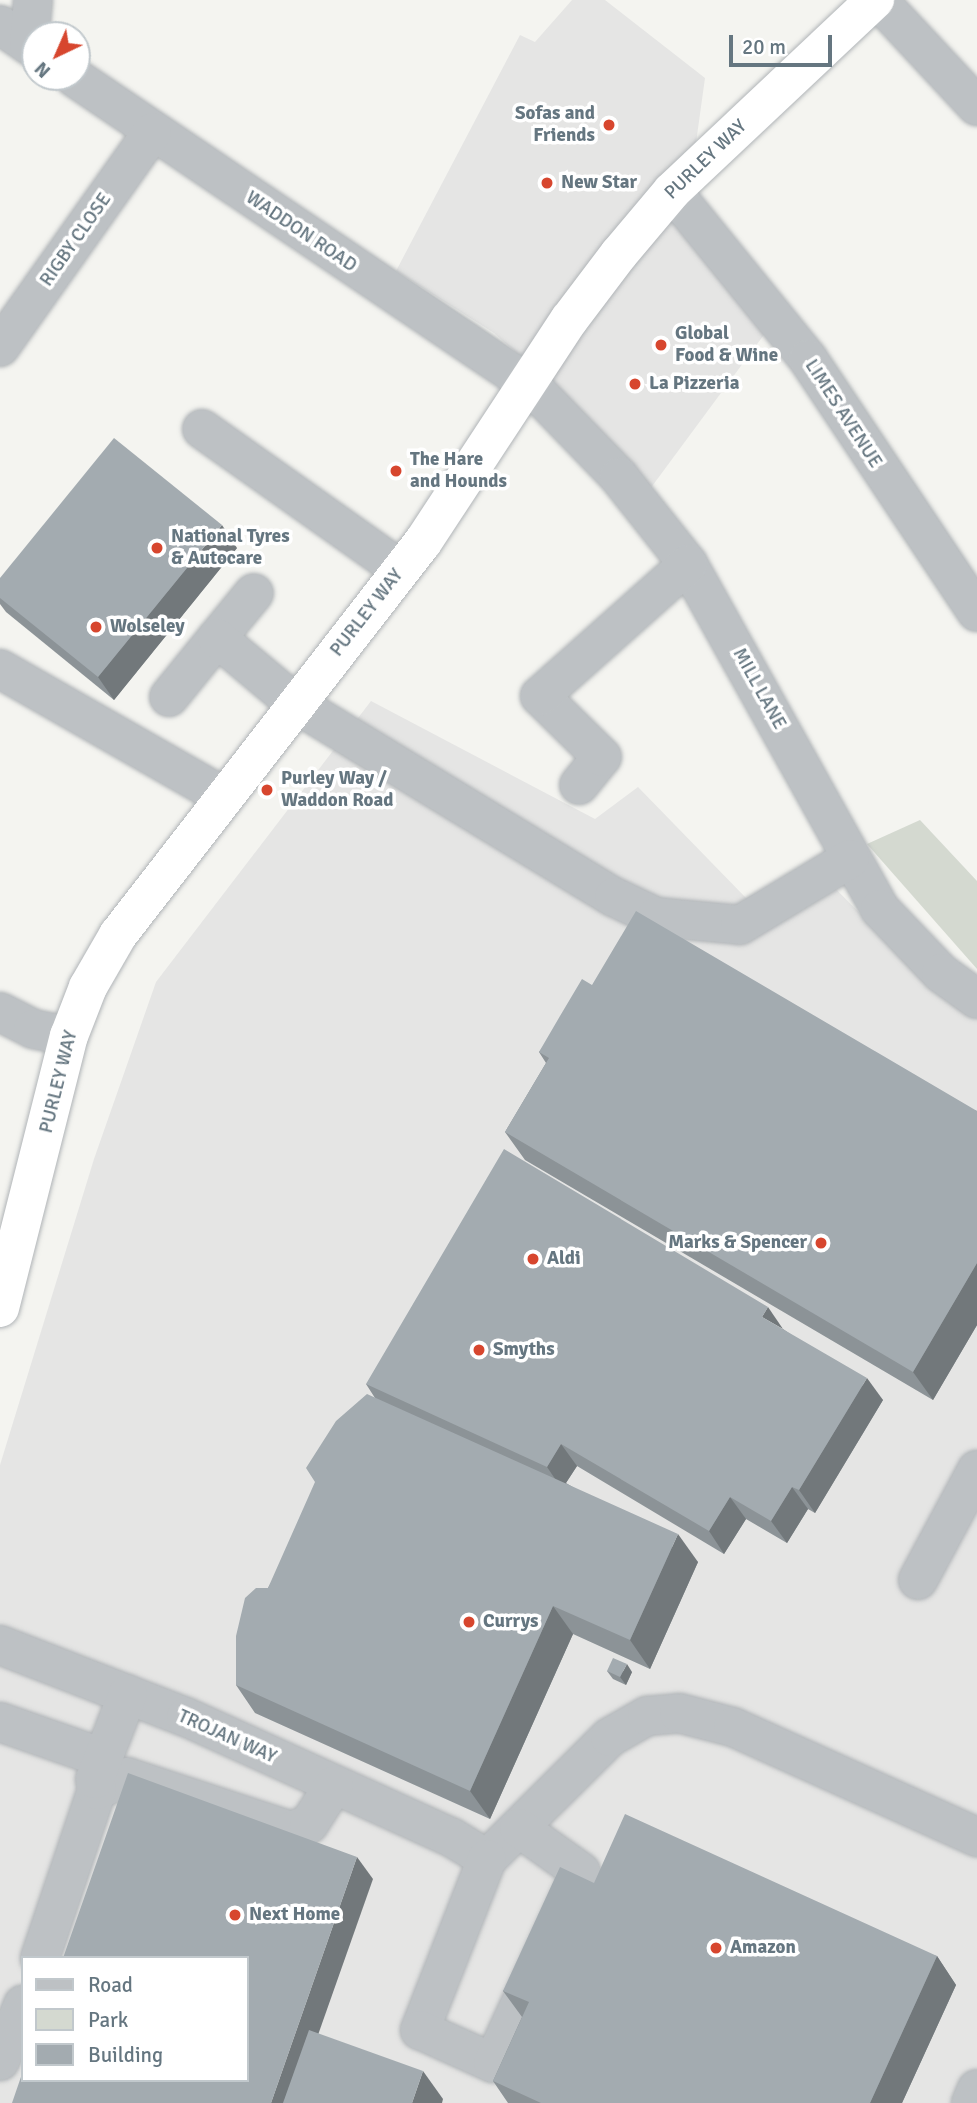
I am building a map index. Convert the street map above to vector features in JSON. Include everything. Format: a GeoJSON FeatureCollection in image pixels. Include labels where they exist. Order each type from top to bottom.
{"type":"FeatureCollection","features":[{"type":"Feature","properties":{"kind":"highway","name":"PURLEY WAY"},"geometry":{"type":"LineString","coordinates":[[0,1308],[69,1037],[88,987],[118,935],[401,570],[530,384],[569,320],[672,191],[877,0]]}},
{"type":"Feature","properties":{"kind":"street"},"geometry":{"type":"LineString","coordinates":[[27,21],[33,0]]}},
{"type":"Feature","properties":{"kind":"street"},"geometry":{"type":"LineString","coordinates":[[877,0],[977,106]]}},
{"type":"Feature","properties":{"kind":"street","name":"WADDON ROAD"},"geometry":{"type":"LineString","coordinates":[[91,89],[530,384]]}},
{"type":"Feature","properties":{"kind":"street","name":"RIGBY CLOSE"},"geometry":{"type":"LineString","coordinates":[[0,347],[152,132]]}},
{"type":"Feature","properties":{"kind":"street","name":"LIMES AVENUE"},"geometry":{"type":"LineString","coordinates":[[672,191],[808,359],[977,612]]}},
{"type":"Feature","properties":{"kind":"street","name":"MILL LANE"},"geometry":{"type":"LineString","coordinates":[[530,384],[619,477],[688,564],[880,909],[906,939],[977,999]]}},
{"type":"Feature","properties":{"kind":"street"},"geometry":{"type":"LineString","coordinates":[[202,429],[401,570]]}},
{"type":"Feature","properties":{"kind":"street"},"geometry":{"type":"LineString","coordinates":[[579,785],[602,757],[540,696],[688,564]]}},
{"type":"Feature","properties":{"kind":"street"},"geometry":{"type":"LineString","coordinates":[[169,697],[254,593]]}},
{"type":"Feature","properties":{"kind":"street"},"geometry":{"type":"LineString","coordinates":[[216,638],[296,704],[603,891],[656,916],[740,925],[850,859]]}},
{"type":"Feature","properties":{"kind":"street"},"geometry":{"type":"LineString","coordinates":[[0,669],[224,797]]}},
{"type":"Feature","properties":{"kind":"street"},"geometry":{"type":"LineString","coordinates":[[0,1012],[33,1029],[69,1037]]}},
{"type":"Feature","properties":{"kind":"street"},"geometry":{"type":"LineString","coordinates":[[918,1580],[977,1470]]}},
{"type":"Feature","properties":{"kind":"street","name":"TROJAN WAY"},"geometry":{"type":"LineString","coordinates":[[0,1646],[128,1694],[451,1837],[487,1859]]}},
{"type":"Feature","properties":{"kind":"street"},"geometry":{"type":"LineString","coordinates":[[41,1956],[128,1694]]}},
{"type":"Feature","properties":{"kind":"street"},"geometry":{"type":"LineString","coordinates":[[519,1828],[580,1872],[493,2063],[420,2030],[487,1859],[519,1828],[628,1723],[646,1716],[679,1713],[733,1727],[977,1837]]}},
{"type":"Feature","properties":{"kind":"street"},"geometry":{"type":"LineString","coordinates":[[0,1722],[100,1774],[127,1777],[291,1831],[309,1824],[334,1785]]}},
{"type":"Feature","properties":{"kind":"street"},"geometry":{"type":"LineString","coordinates":[[0,2061],[21,2010]]}},
{"type":"Feature","properties":{"kind":"street"},"geometry":{"type":"LineString","coordinates":[[971,2103],[977,2089]]}},
{"type":"Feature","properties":{"kind":"shaded area"},"geometry":{"type":"Polygon","coordinates":[[[572,0],[605,0],[705,78],[685,222],[766,332],[650,489],[571,401],[494,333],[396,271],[520,35],[535,42],[572,0]]]}},
{"type":"Feature","properties":{"kind":"shaded area"},"geometry":{"type":"Polygon","coordinates":[[[371,701],[595,819],[638,787],[746,898],[814,867],[925,979],[977,1018],[977,2103],[0,2103],[0,1465],[94,1159],[156,982],[371,701]]]}},
{"type":"Feature","properties":{"kind":"green space"},"geometry":{"type":"Polygon","coordinates":[[[920,820],[977,881],[977,969],[867,844],[920,820]]]}},
{"type":"Feature","properties":{"kind":"building"},"geometry":{"type":"Polygon","coordinates":[[[114,438],[222,525],[98,677],[0,598],[0,578],[114,438]]]}},
{"type":"Feature","properties":{"kind":"building","name":"Marks & Spencer"},"geometry":{"type":"Polygon","coordinates":[[[636,911],[977,1111],[977,1263],[913,1372],[505,1132],[549,1058],[539,1052],[560,1016],[582,979],[592,985],[636,911]]]}},
{"type":"Feature","properties":{"kind":"building"},"geometry":{"type":"Polygon","coordinates":[[[504,1149],[768,1307],[762,1317],[867,1378],[799,1490],[792,1487],[771,1521],[730,1497],[709,1531],[561,1444],[547,1467],[366,1384],[504,1149]]]}},
{"type":"Feature","properties":{"kind":"building","name":"Currys"},"geometry":{"type":"Polygon","coordinates":[[[367,1394],[678,1534],[630,1640],[553,1606],[470,1791],[236,1685],[236,1636],[245,1598],[256,1588],[268,1588],[315,1482],[306,1468],[336,1421],[367,1394]]]}},
{"type":"Feature","properties":{"kind":"building"},"geometry":{"type":"Polygon","coordinates":[[[613,1658],[627,1664],[620,1677],[607,1671],[613,1658]]]}},
{"type":"Feature","properties":{"kind":"building"},"geometry":{"type":"Polygon","coordinates":[[[128,1773],[357,1857],[271,2103],[12,2103],[21,2077],[21,2082],[248,2082],[248,1956],[64,1956],[128,1773]]]}},
{"type":"Feature","properties":{"kind":"building","name":"Amazon"},"geometry":{"type":"Polygon","coordinates":[[[625,1814],[937,1956],[870,2103],[541,2103],[493,2081],[529,2002],[503,1991],[560,1867],[594,1883],[625,1814]]]}},
{"type":"Feature","properties":{"kind":"building"},"geometry":{"type":"Polygon","coordinates":[[[309,2030],[423,2071],[412,2103],[283,2103],[309,2030]]]}},
{"type":"Feature","properties":{"kind":"place","name":"Sofas and Friends"},"geometry":{"type":"Point","coordinates":[609,125]}},
{"type":"Feature","properties":{"kind":"place","name":"New Star"},"geometry":{"type":"Point","coordinates":[547,183]}},
{"type":"Feature","properties":{"kind":"place","name":"Global Food & Wine"},"geometry":{"type":"Point","coordinates":[661,345]}},
{"type":"Feature","properties":{"kind":"place","name":"La Pizzeria"},"geometry":{"type":"Point","coordinates":[635,384]}},
{"type":"Feature","properties":{"kind":"place","name":"The Hare and Hounds"},"geometry":{"type":"Point","coordinates":[396,471]}},
{"type":"Feature","properties":{"kind":"place","name":"National Tyres & Autocare"},"geometry":{"type":"Point","coordinates":[157,548]}},
{"type":"Feature","properties":{"kind":"place","name":"Wolseley"},"geometry":{"type":"Point","coordinates":[96,627]}},
{"type":"Feature","properties":{"kind":"place","name":"Purley Way / Waddon Road"},"geometry":{"type":"Point","coordinates":[267,790]}},
{"type":"Feature","properties":{"kind":"place","name":"Marks & Spencer"},"geometry":{"type":"Point","coordinates":[821,1243]}},
{"type":"Feature","properties":{"kind":"place","name":"Aldi"},"geometry":{"type":"Point","coordinates":[533,1259]}},
{"type":"Feature","properties":{"kind":"place","name":"Smyths"},"geometry":{"type":"Point","coordinates":[479,1350]}},
{"type":"Feature","properties":{"kind":"place","name":"Currys"},"geometry":{"type":"Point","coordinates":[469,1622]}},
{"type":"Feature","properties":{"kind":"place","name":"Next Home"},"geometry":{"type":"Point","coordinates":[235,1915]}},
{"type":"Feature","properties":{"kind":"place","name":"Amazon"},"geometry":{"type":"Point","coordinates":[716,1948]}}]}
